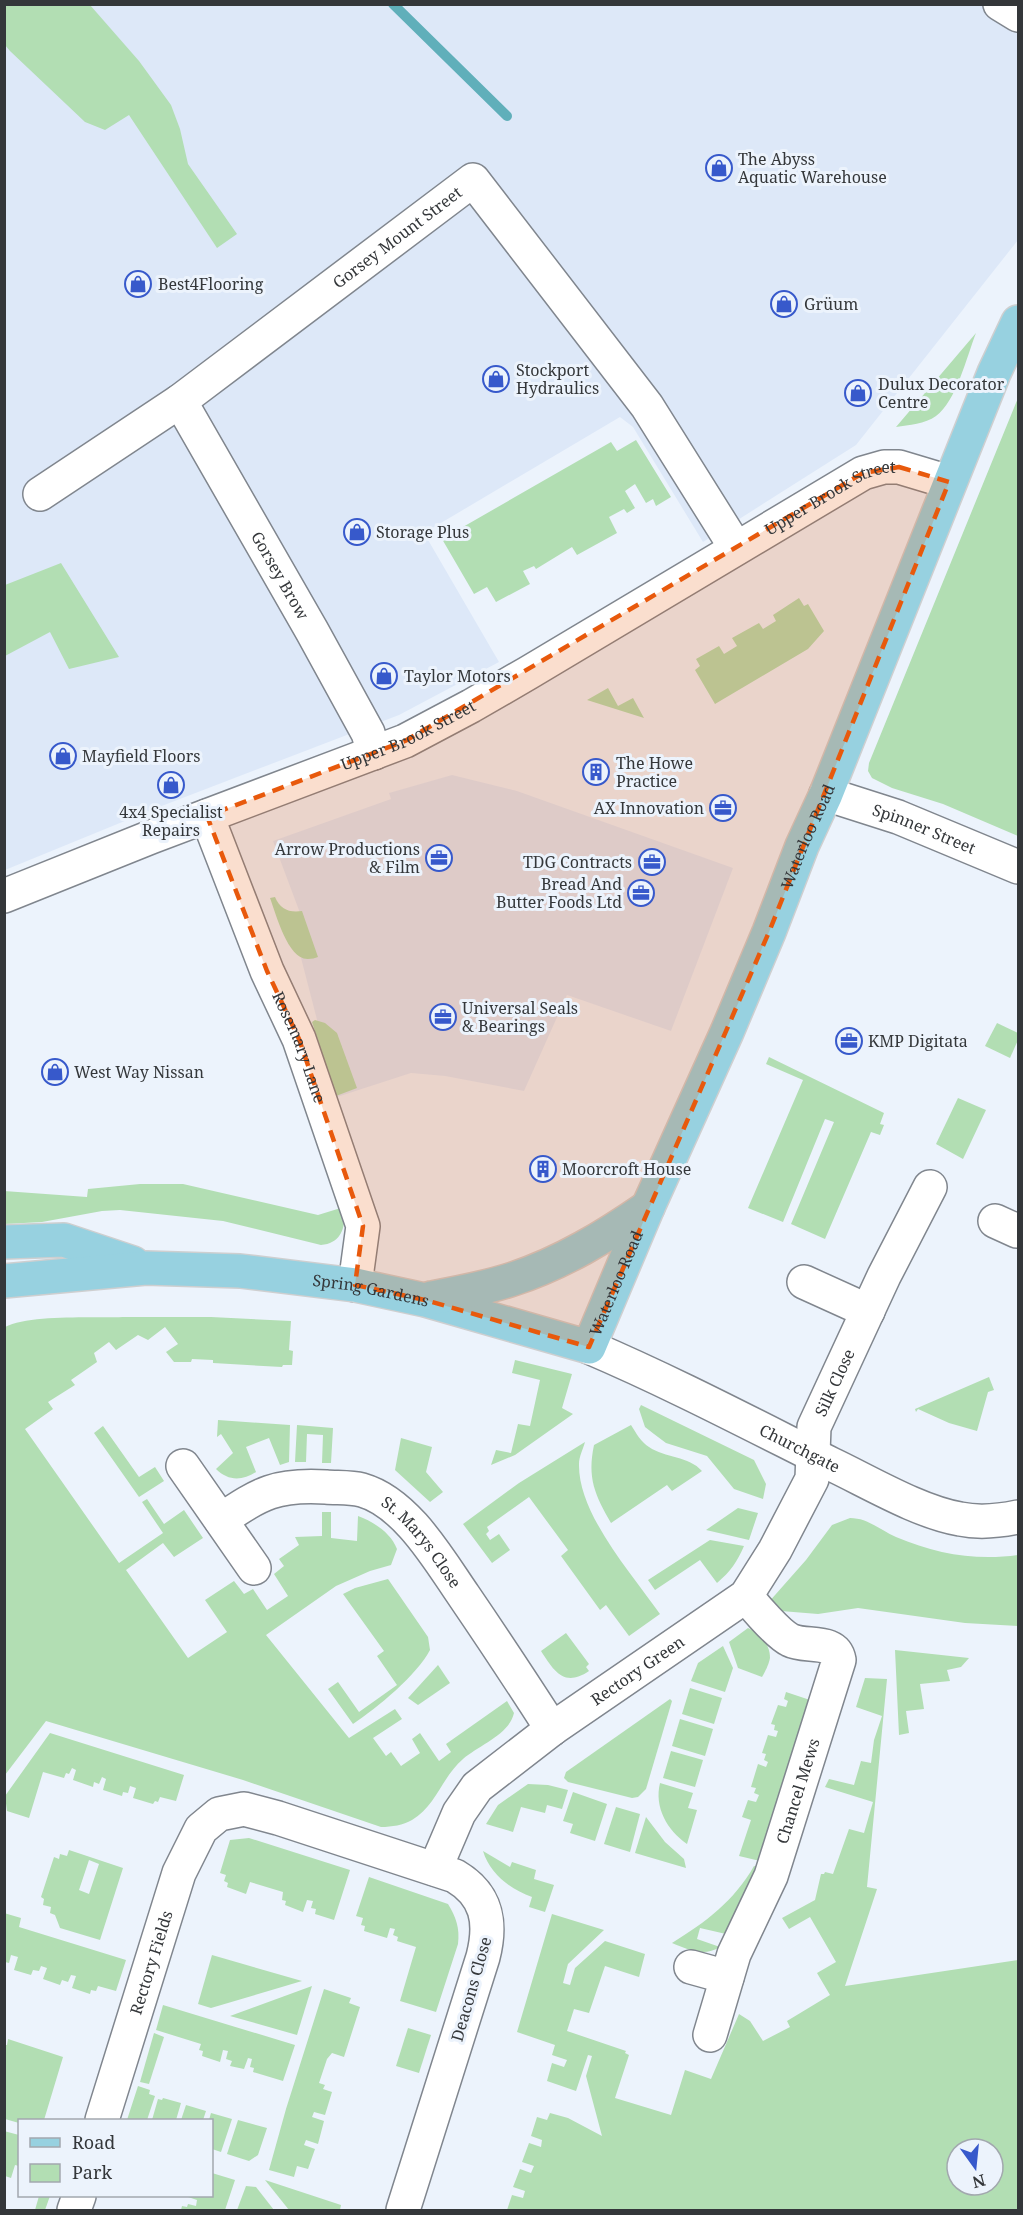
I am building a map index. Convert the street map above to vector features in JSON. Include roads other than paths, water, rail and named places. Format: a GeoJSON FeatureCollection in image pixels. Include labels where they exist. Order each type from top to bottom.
{"type":"FeatureCollection","features":[{"type":"Feature","properties":{"kind":"main road","name":"Waterloo Road"},"geometry":{"type":"LineString","coordinates":[[589,1347],[769,932],[994,373],[1018,322]]}},
{"type":"Feature","properties":{"kind":"main road"},"geometry":{"type":"LineString","coordinates":[[425,1300],[514,1279],[561,1260],[590,1245],[648,1207]]}},
{"type":"Feature","properties":{"kind":"main road","name":"Spring Gardens"},"geometry":{"type":"LineString","coordinates":[[4,1242],[64,1240],[146,1268]]}},
{"type":"Feature","properties":{"kind":"main road","name":"Spring Gardens"},"geometry":{"type":"LineString","coordinates":[[4,1281],[146,1268],[240,1271],[355,1285],[425,1300],[589,1347]]}},
{"type":"Feature","properties":{"kind":"street"},"geometry":{"type":"LineString","coordinates":[[1000,4],[1018,15]]}},
{"type":"Feature","properties":{"kind":"street","name":"Gorsey Mount Street"},"geometry":{"type":"LineString","coordinates":[[40,494],[180,401],[473,180],[647,406],[736,548]]}},
{"type":"Feature","properties":{"kind":"street","name":"Gorsey Brow"},"geometry":{"type":"LineString","coordinates":[[180,401],[278,568],[368,733],[374,753]]}},
{"type":"Feature","properties":{"kind":"street","name":"Upper Brook Street"},"geometry":{"type":"LineString","coordinates":[[4,896],[150,837],[405,741],[471,706],[862,472],[884,467],[898,467],[950,482]]}},
{"type":"Feature","properties":{"kind":"street","name":"Spinner Street"},"geometry":{"type":"LineString","coordinates":[[826,794],[898,817],[1018,867]]}},
{"type":"Feature","properties":{"kind":"street","name":"Rosemary Lane"},"geometry":{"type":"LineString","coordinates":[[207,816],[267,971],[299,1039],[363,1226],[355,1285]]}},
{"type":"Feature","properties":{"kind":"street","name":"Silk Close"},"geometry":{"type":"LineString","coordinates":[[814,1455],[814,1427],[868,1311],[930,1187]]}},
{"type":"Feature","properties":{"kind":"street"},"geometry":{"type":"LineString","coordinates":[[804,1282],[868,1311]]}},
{"type":"Feature","properties":{"kind":"street","name":"Churchgate"},"geometry":{"type":"LineString","coordinates":[[589,1347],[631,1365],[900,1498],[958,1519],[1001,1521],[1018,1517]]}},
{"type":"Feature","properties":{"kind":"street","name":"Rectory Green"},"geometry":{"type":"LineString","coordinates":[[435,1869],[459,1813],[477,1787],[552,1729],[746,1596],[775,1550],[812,1479],[814,1455]]}},
{"type":"Feature","properties":{"kind":"street"},"geometry":{"type":"LineString","coordinates":[[183,1466],[254,1568]]}},
{"type":"Feature","properties":{"kind":"street","name":"St. Marys Close"},"geometry":{"type":"LineString","coordinates":[[220,1520],[249,1501],[287,1486],[351,1488],[362,1490],[384,1502],[409,1521],[436,1557],[552,1729]]}},
{"type":"Feature","properties":{"kind":"street","name":"Chancel Mews"},"geometry":{"type":"LineString","coordinates":[[710,2035],[737,1946],[771,1876],[839,1660],[834,1649],[825,1645],[811,1645],[790,1640],[761,1615],[746,1596]]}},
{"type":"Feature","properties":{"kind":"street","name":"Deacons Close"},"geometry":{"type":"LineString","coordinates":[[219,1814],[244,1809],[278,1818],[435,1869],[466,1883],[478,1897],[487,1920],[487,1941],[403,2211]]}},
{"type":"Feature","properties":{"kind":"street","name":"Rectory Fields"},"geometry":{"type":"LineString","coordinates":[[103,2119],[179,1873],[201,1829],[219,1814]]}},
{"type":"Feature","properties":{"kind":"street"},"geometry":{"type":"LineString","coordinates":[[691,1967],[727,1977]]}},
{"type":"Feature","properties":{"kind":"waterway"},"geometry":{"type":"LineString","coordinates":[[393,4],[507,116]]}},
{"type":"Feature","properties":{"kind":"place","name":"The Abyss Aquatic Warehouse"},"geometry":{"type":"Point","coordinates":[719,168]}},
{"type":"Feature","properties":{"kind":"place","name":"Best4Flooring"},"geometry":{"type":"Point","coordinates":[138,284]}},
{"type":"Feature","properties":{"kind":"place","name":"Grüum"},"geometry":{"type":"Point","coordinates":[784,304]}},
{"type":"Feature","properties":{"kind":"place","name":"Stockport Hydraulics"},"geometry":{"type":"Point","coordinates":[496,379]}},
{"type":"Feature","properties":{"kind":"place","name":"Dulux Decorator Centre"},"geometry":{"type":"Point","coordinates":[858,393]}},
{"type":"Feature","properties":{"kind":"place","name":"Storage Plus"},"geometry":{"type":"Point","coordinates":[357,532]}},
{"type":"Feature","properties":{"kind":"place","name":"Taylor Motors"},"geometry":{"type":"Point","coordinates":[384,676]}},
{"type":"Feature","properties":{"kind":"place","name":"Mayfield Floors"},"geometry":{"type":"Point","coordinates":[63,756]}},
{"type":"Feature","properties":{"kind":"place","name":"The Howe Practice"},"geometry":{"type":"Point","coordinates":[596,772]}},
{"type":"Feature","properties":{"kind":"place","name":"4x4 Specialist Repairs"},"geometry":{"type":"Point","coordinates":[171,785]}},
{"type":"Feature","properties":{"kind":"place","name":"AX Innovation"},"geometry":{"type":"Point","coordinates":[723,808]}},
{"type":"Feature","properties":{"kind":"place","name":"Arrow Productions & Film"},"geometry":{"type":"Point","coordinates":[439,858]}},
{"type":"Feature","properties":{"kind":"place","name":"TDG Contracts"},"geometry":{"type":"Point","coordinates":[652,862]}},
{"type":"Feature","properties":{"kind":"place","name":"Bread And Butter Foods Ltd"},"geometry":{"type":"Point","coordinates":[641,893]}},
{"type":"Feature","properties":{"kind":"place","name":"Universal Seals & Bearings"},"geometry":{"type":"Point","coordinates":[443,1017]}},
{"type":"Feature","properties":{"kind":"place","name":"KMP Digitata"},"geometry":{"type":"Point","coordinates":[849,1041]}},
{"type":"Feature","properties":{"kind":"place","name":"West Way Nissan"},"geometry":{"type":"Point","coordinates":[55,1072]}},
{"type":"Feature","properties":{"kind":"place","name":"Moorcroft House"},"geometry":{"type":"Point","coordinates":[543,1169]}}]}
